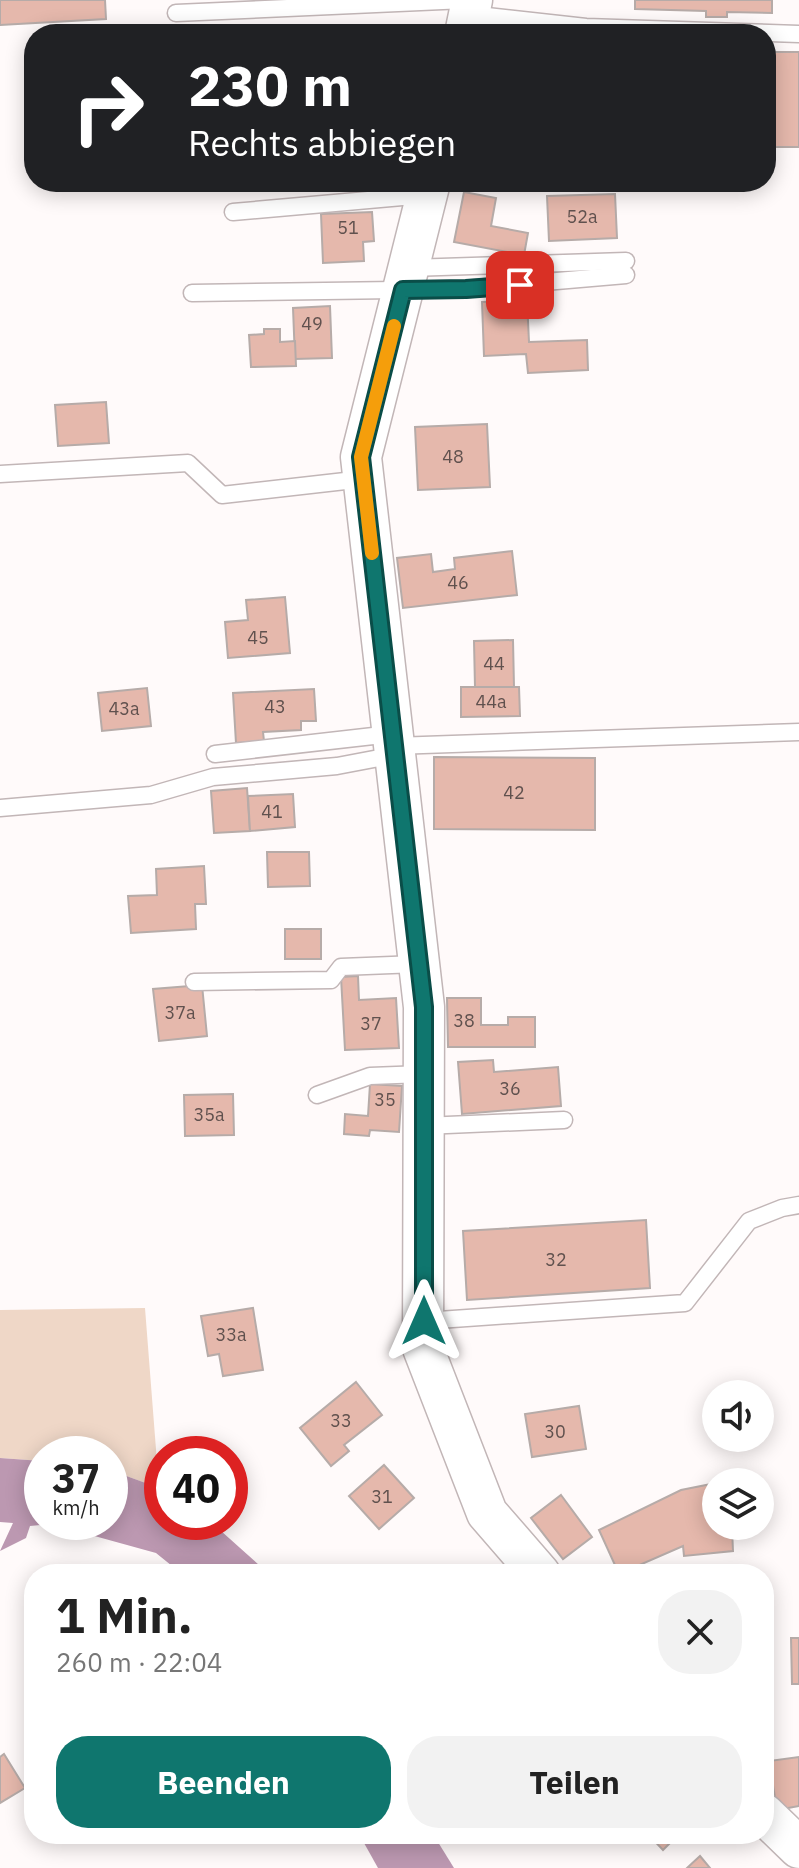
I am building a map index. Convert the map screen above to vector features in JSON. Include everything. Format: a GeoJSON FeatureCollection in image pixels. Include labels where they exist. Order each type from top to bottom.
{"type":"FeatureCollection","features":[{"type":"Feature","properties":{"kind":"street"},"geometry":{"type":"LineString","coordinates":[[427,192],[361,457],[424,1007],[423,1348],[487,1513],[531,1564]]}},
{"type":"Feature","properties":{"kind":"street"},"geometry":{"type":"LineString","coordinates":[[774,1823],[798,1845]]}},
{"type":"Feature","properties":{"kind":"lane"},"geometry":{"type":"LineString","coordinates":[[176,13],[468,12],[562,24]]}},
{"type":"Feature","properties":{"kind":"lane"},"geometry":{"type":"LineString","coordinates":[[776,33],[799,34]]}},
{"type":"Feature","properties":{"kind":"lane"},"geometry":{"type":"LineString","coordinates":[[233,212],[396,192]]}},
{"type":"Feature","properties":{"kind":"lane"},"geometry":{"type":"LineString","coordinates":[[192,293],[626,268]]}},
{"type":"Feature","properties":{"kind":"lane"},"geometry":{"type":"LineString","coordinates":[[0,474],[188,463],[222,495],[363,479]]}},
{"type":"Feature","properties":{"kind":"lane"},"geometry":{"type":"LineString","coordinates":[[215,754],[799,732]]}},
{"type":"Feature","properties":{"kind":"lane"},"geometry":{"type":"LineString","coordinates":[[0,808],[151,795],[213,777],[337,766],[394,745]]}},
{"type":"Feature","properties":{"kind":"lane"},"geometry":{"type":"LineString","coordinates":[[194,982],[331,980],[341,967],[419,964]]}},
{"type":"Feature","properties":{"kind":"lane"},"geometry":{"type":"LineString","coordinates":[[317,1095],[370,1076],[424,1074]]}},
{"type":"Feature","properties":{"kind":"lane"},"geometry":{"type":"LineString","coordinates":[[424,1126],[564,1120]]}},
{"type":"Feature","properties":{"kind":"lane"},"geometry":{"type":"LineString","coordinates":[[424,1321],[685,1303],[749,1221],[799,1205]]}},
{"type":"Feature","properties":{"kind":"shaded area"},"geometry":{"type":"Polygon","coordinates":[[[145,1308],[155,1436],[144,1436],[144,1482],[128,1477],[128,1436],[24,1436],[24,1460],[0,1458],[0,1310],[145,1308]]]}},
{"type":"Feature","properties":{"kind":"shaded area"},"geometry":{"type":"Polygon","coordinates":[[[0,1458],[24,1460],[24,1539],[0,1551],[13,1523],[0,1522],[0,1458]]]}},
{"type":"Feature","properties":{"kind":"shaded area"},"geometry":{"type":"Polygon","coordinates":[[[128,1477],[144,1482],[144,1540],[231,1540],[258,1564],[170,1564],[156,1553],[109,1540],[128,1540],[128,1477]]]}},
{"type":"Feature","properties":{"kind":"shaded area"},"geometry":{"type":"Polygon","coordinates":[[[365,1844],[439,1844],[454,1868],[378,1868],[365,1844]]]}},
{"type":"Feature","properties":{"kind":"building"},"geometry":{"type":"Polygon","coordinates":[[[0,0],[105,0],[106,19],[0,25],[0,0]]]}},
{"type":"Feature","properties":{"kind":"building"},"geometry":{"type":"Polygon","coordinates":[[[635,0],[772,0],[772,13],[727,12],[727,17],[706,17],[706,11],[635,9],[635,0]]]}},
{"type":"Feature","properties":{"kind":"building"},"geometry":{"type":"Polygon","coordinates":[[[776,52],[799,52],[799,147],[776,147],[776,52]]]}},
{"type":"Feature","properties":{"kind":"building"},"geometry":{"type":"Polygon","coordinates":[[[464,192],[496,198],[491,226],[528,233],[524,255],[454,242],[464,192]]]}},
{"type":"Feature","properties":{"kind":"building"},"geometry":{"type":"Polygon","coordinates":[[[615,194],[617,238],[549,241],[547,196],[615,194]]]}},
{"type":"Feature","properties":{"kind":"building"},"geometry":{"type":"Polygon","coordinates":[[[372,212],[374,241],[363,242],[364,261],[323,263],[321,214],[372,212]]]}},
{"type":"Feature","properties":{"kind":"building"},"geometry":{"type":"Polygon","coordinates":[[[527,300],[529,342],[587,340],[588,370],[528,373],[526,354],[484,356],[482,302],[527,300]]]}},
{"type":"Feature","properties":{"kind":"building"},"geometry":{"type":"Polygon","coordinates":[[[330,306],[332,358],[295,359],[293,308],[330,306]]]}},
{"type":"Feature","properties":{"kind":"building"},"geometry":{"type":"Polygon","coordinates":[[[264,329],[280,329],[280,342],[295,341],[296,366],[251,367],[249,335],[264,334],[264,329]]]}},
{"type":"Feature","properties":{"kind":"building"},"geometry":{"type":"Polygon","coordinates":[[[106,402],[109,443],[58,446],[55,405],[106,402]]]}},
{"type":"Feature","properties":{"kind":"building"},"geometry":{"type":"Polygon","coordinates":[[[487,424],[490,487],[418,490],[415,427],[487,424]]]}},
{"type":"Feature","properties":{"kind":"building"},"geometry":{"type":"Polygon","coordinates":[[[512,551],[517,595],[403,608],[397,558],[431,554],[433,572],[455,569],[454,558],[512,551]]]}},
{"type":"Feature","properties":{"kind":"building"},"geometry":{"type":"Polygon","coordinates":[[[285,597],[290,653],[228,658],[225,622],[248,620],[246,600],[285,597]]]}},
{"type":"Feature","properties":{"kind":"building"},"geometry":{"type":"Polygon","coordinates":[[[513,640],[514,687],[475,687],[474,641],[513,640]]]}},
{"type":"Feature","properties":{"kind":"building"},"geometry":{"type":"Polygon","coordinates":[[[461,687],[519,687],[520,716],[461,717],[461,687]]]}},
{"type":"Feature","properties":{"kind":"building"},"geometry":{"type":"Polygon","coordinates":[[[147,688],[151,726],[102,731],[98,693],[147,688]]]}},
{"type":"Feature","properties":{"kind":"building"},"geometry":{"type":"Polygon","coordinates":[[[314,689],[316,721],[301,721],[301,730],[263,732],[264,741],[236,743],[233,693],[314,689]]]}},
{"type":"Feature","properties":{"kind":"building"},"geometry":{"type":"Polygon","coordinates":[[[434,757],[595,758],[595,830],[434,829],[434,757]]]}},
{"type":"Feature","properties":{"kind":"building"},"geometry":{"type":"Polygon","coordinates":[[[247,788],[250,831],[214,833],[211,791],[247,788]]]}},
{"type":"Feature","properties":{"kind":"building"},"geometry":{"type":"Polygon","coordinates":[[[293,794],[295,827],[250,831],[248,796],[293,794]]]}},
{"type":"Feature","properties":{"kind":"building"},"geometry":{"type":"Polygon","coordinates":[[[267,852],[309,852],[310,886],[268,887],[267,852]]]}},
{"type":"Feature","properties":{"kind":"building"},"geometry":{"type":"Polygon","coordinates":[[[204,866],[206,904],[195,904],[196,929],[131,933],[128,896],[157,895],[156,869],[204,866]]]}},
{"type":"Feature","properties":{"kind":"building"},"geometry":{"type":"Polygon","coordinates":[[[285,929],[321,929],[321,959],[285,959],[285,929]]]}},
{"type":"Feature","properties":{"kind":"building"},"geometry":{"type":"Polygon","coordinates":[[[358,976],[359,1000],[396,998],[399,1048],[345,1050],[341,977],[358,976]]]}},
{"type":"Feature","properties":{"kind":"building"},"geometry":{"type":"Polygon","coordinates":[[[202,985],[207,1036],[159,1041],[153,989],[202,985]]]}},
{"type":"Feature","properties":{"kind":"building"},"geometry":{"type":"Polygon","coordinates":[[[447,998],[481,998],[481,1025],[508,1025],[508,1017],[535,1017],[535,1047],[448,1047],[447,998]]]}},
{"type":"Feature","properties":{"kind":"building"},"geometry":{"type":"Polygon","coordinates":[[[493,1060],[494,1072],[558,1067],[561,1106],[462,1114],[458,1062],[493,1060]]]}},
{"type":"Feature","properties":{"kind":"building"},"geometry":{"type":"Polygon","coordinates":[[[370,1084],[402,1086],[399,1132],[370,1130],[369,1136],[344,1134],[345,1114],[368,1116],[370,1084]]]}},
{"type":"Feature","properties":{"kind":"building"},"geometry":{"type":"Polygon","coordinates":[[[233,1094],[234,1135],[185,1136],[184,1095],[233,1094]]]}},
{"type":"Feature","properties":{"kind":"building"},"geometry":{"type":"Polygon","coordinates":[[[646,1220],[650,1288],[467,1300],[463,1231],[646,1220]]]}},
{"type":"Feature","properties":{"kind":"building"},"geometry":{"type":"Polygon","coordinates":[[[253,1308],[263,1370],[223,1376],[219,1354],[208,1356],[201,1316],[253,1308]]]}},
{"type":"Feature","properties":{"kind":"building"},"geometry":{"type":"Polygon","coordinates":[[[356,1382],[382,1415],[344,1445],[349,1451],[331,1466],[300,1428],[356,1382]]]}},
{"type":"Feature","properties":{"kind":"building"},"geometry":{"type":"Polygon","coordinates":[[[579,1406],[586,1449],[532,1457],[525,1414],[579,1406]]]}},
{"type":"Feature","properties":{"kind":"building"},"geometry":{"type":"Polygon","coordinates":[[[384,1465],[414,1498],[379,1529],[349,1496],[384,1465]]]}},
{"type":"Feature","properties":{"kind":"building"},"geometry":{"type":"Polygon","coordinates":[[[702,1486],[702,1540],[733,1540],[733,1551],[684,1556],[683,1546],[642,1564],[614,1564],[599,1530],[681,1490],[702,1486]]]}},
{"type":"Feature","properties":{"kind":"building"},"geometry":{"type":"Polygon","coordinates":[[[561,1495],[592,1537],[563,1559],[531,1518],[561,1495]]]}},
{"type":"Feature","properties":{"kind":"building"},"geometry":{"type":"Polygon","coordinates":[[[791,1638],[799,1638],[799,1684],[792,1684],[791,1638]]]}},
{"type":"Feature","properties":{"kind":"building"},"geometry":{"type":"Polygon","coordinates":[[[4,1754],[24,1789],[0,1803],[0,1757],[4,1754]]]}},
{"type":"Feature","properties":{"kind":"building"},"geometry":{"type":"Polygon","coordinates":[[[799,1757],[799,1806],[777,1810],[774,1760],[799,1757]]]}},
{"type":"Feature","properties":{"kind":"building"},"geometry":{"type":"Polygon","coordinates":[[[700,1856],[710,1868],[687,1868],[700,1856]]]}},
{"type":"Feature","properties":{"kind":"slow traffic"},"geometry":{"type":"LineString","coordinates":[[372,553],[361,457],[394,326]]}},
{"type":"Feature","properties":{"kind":"route"},"geometry":{"type":"LineString","coordinates":[[424,1321],[424,1007],[361,457],[403,290],[520,285]]}}]}
